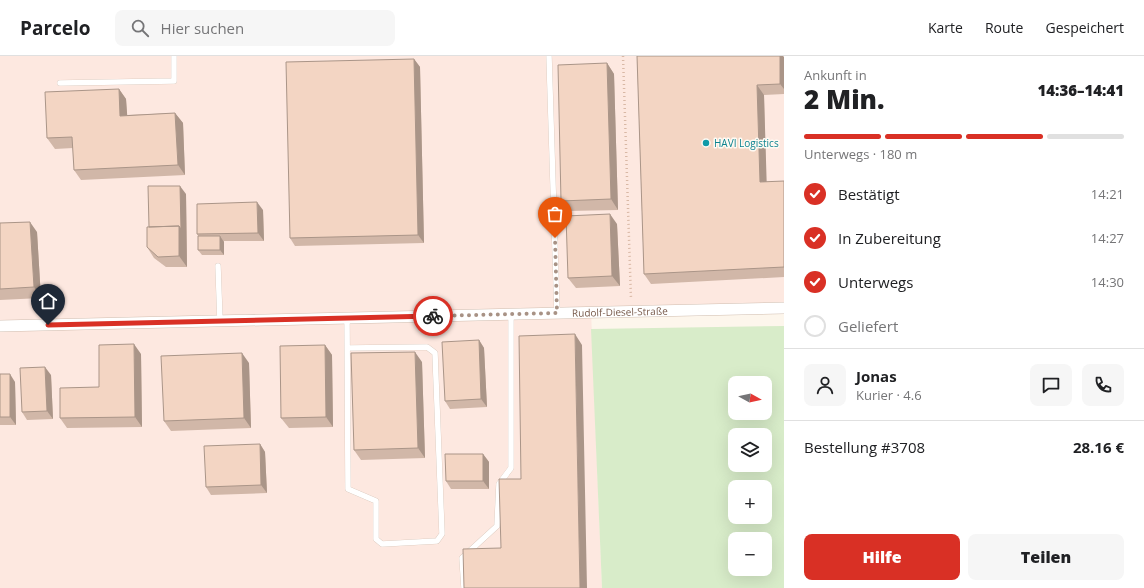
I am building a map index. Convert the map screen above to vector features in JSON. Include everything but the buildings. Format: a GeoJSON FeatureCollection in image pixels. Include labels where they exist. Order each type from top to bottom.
{"type":"FeatureCollection","features":[{"type":"Feature","properties":{"kind":"street","name":"Rudolf-Diesel-Straße"},"geometry":{"type":"LineString","coordinates":[[0,325],[784,308]]}},
{"type":"Feature","properties":{"kind":"lane"},"geometry":{"type":"LineString","coordinates":[[60,83],[174,81],[174,56]]}},
{"type":"Feature","properties":{"kind":"lane"},"geometry":{"type":"LineString","coordinates":[[549,56],[557,313]]}},
{"type":"Feature","properties":{"kind":"lane"},"geometry":{"type":"LineString","coordinates":[[218,266],[220,321]]}},
{"type":"Feature","properties":{"kind":"lane"},"geometry":{"type":"LineString","coordinates":[[464,588],[462,558],[497,526],[499,484],[511,468],[511,314]]}},
{"type":"Feature","properties":{"kind":"lane"},"geometry":{"type":"LineString","coordinates":[[347,318],[348,489],[376,501],[376,539],[382,544],[437,541],[442,534],[434,354],[427,347],[348,348]]}},
{"type":"Feature","properties":{"kind":"path"},"geometry":{"type":"LineString","coordinates":[[623,56],[632,311]]}},
{"type":"Feature","properties":{"kind":"shaded area"},"geometry":{"type":"Polygon","coordinates":[[[0,56],[784,56],[784,302],[591,310],[602,588],[0,588],[0,56]]]}},
{"type":"Feature","properties":{"kind":"green space"},"geometry":{"type":"Polygon","coordinates":[[[784,326],[784,588],[602,588],[591,329],[784,326]]]}},
{"type":"Feature","properties":{"kind":"way so far"},"geometry":{"type":"LineString","coordinates":[[433,316],[557,313],[555,238]]}},
{"type":"Feature","properties":{"kind":"place","name":"HAVI Logistics"},"geometry":{"type":"Point","coordinates":[706,143]}},
{"type":"Feature","properties":{"kind":"route"},"geometry":{"type":"LineString","coordinates":[[48,325],[433,316]]}}]}
